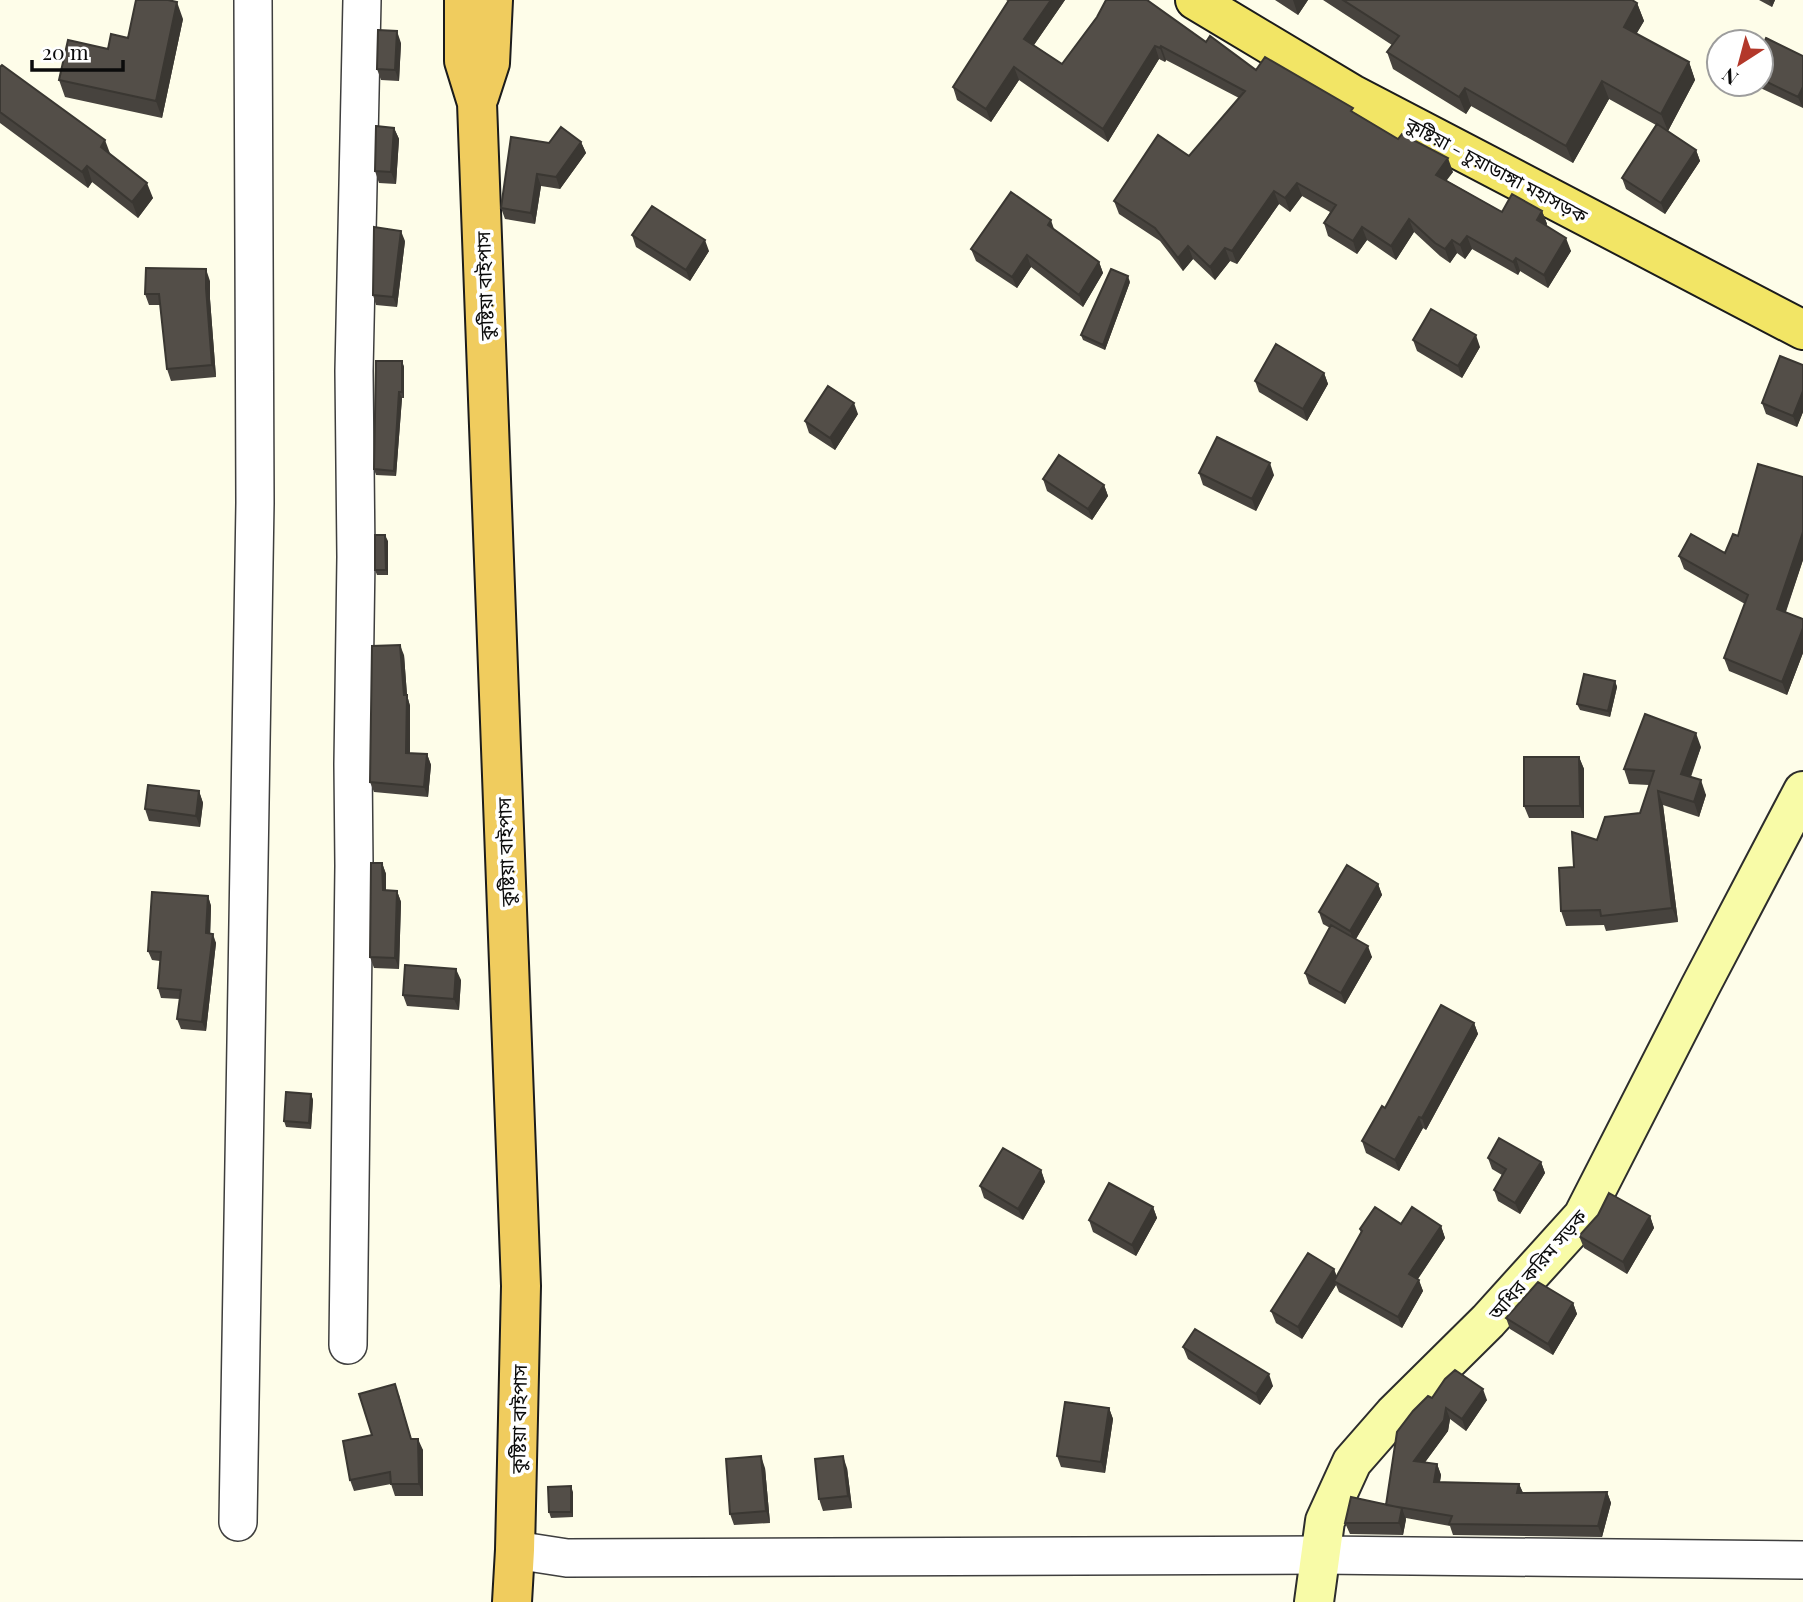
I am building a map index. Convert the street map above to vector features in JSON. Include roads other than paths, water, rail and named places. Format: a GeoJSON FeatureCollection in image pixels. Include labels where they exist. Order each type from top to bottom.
{"type":"FeatureCollection","features":[{"type":"Feature","properties":{"kind":"highway","name":"কুষ্টিয়া বাইপাস"},"geometry":{"type":"LineString","coordinates":[[464,0],[464,61],[477,103],[522,1286],[512,1602]]}},
{"type":"Feature","properties":{"kind":"highway","name":"কুষ্টিয়া বাইপাস"},"geometry":{"type":"LineString","coordinates":[[477,103],[490,63],[493,0]]}},
{"type":"Feature","properties":{"kind":"main road","name":"কুষ্টিয়া - চুয়াডাঙ্গা মহাসড়ক"},"geometry":{"type":"LineString","coordinates":[[1195,0],[1352,94],[1803,330]]}},
{"type":"Feature","properties":{"kind":"main road","name":"অধির করিম সড়ক"},"geometry":{"type":"LineString","coordinates":[[1314,1602],[1325,1521],[1352,1462],[1394,1414],[1488,1321],[1584,1216],[1803,791]]}},
{"type":"Feature","properties":{"kind":"street"},"geometry":{"type":"LineString","coordinates":[[238,1522],[255,503],[253,0]]}},
{"type":"Feature","properties":{"kind":"street"},"geometry":{"type":"LineString","coordinates":[[348,1345],[356,557],[354,371],[362,0]]}},
{"type":"Feature","properties":{"kind":"street"},"geometry":{"type":"LineString","coordinates":[[515,1556],[1321,1555],[1803,1560]]}}]}
